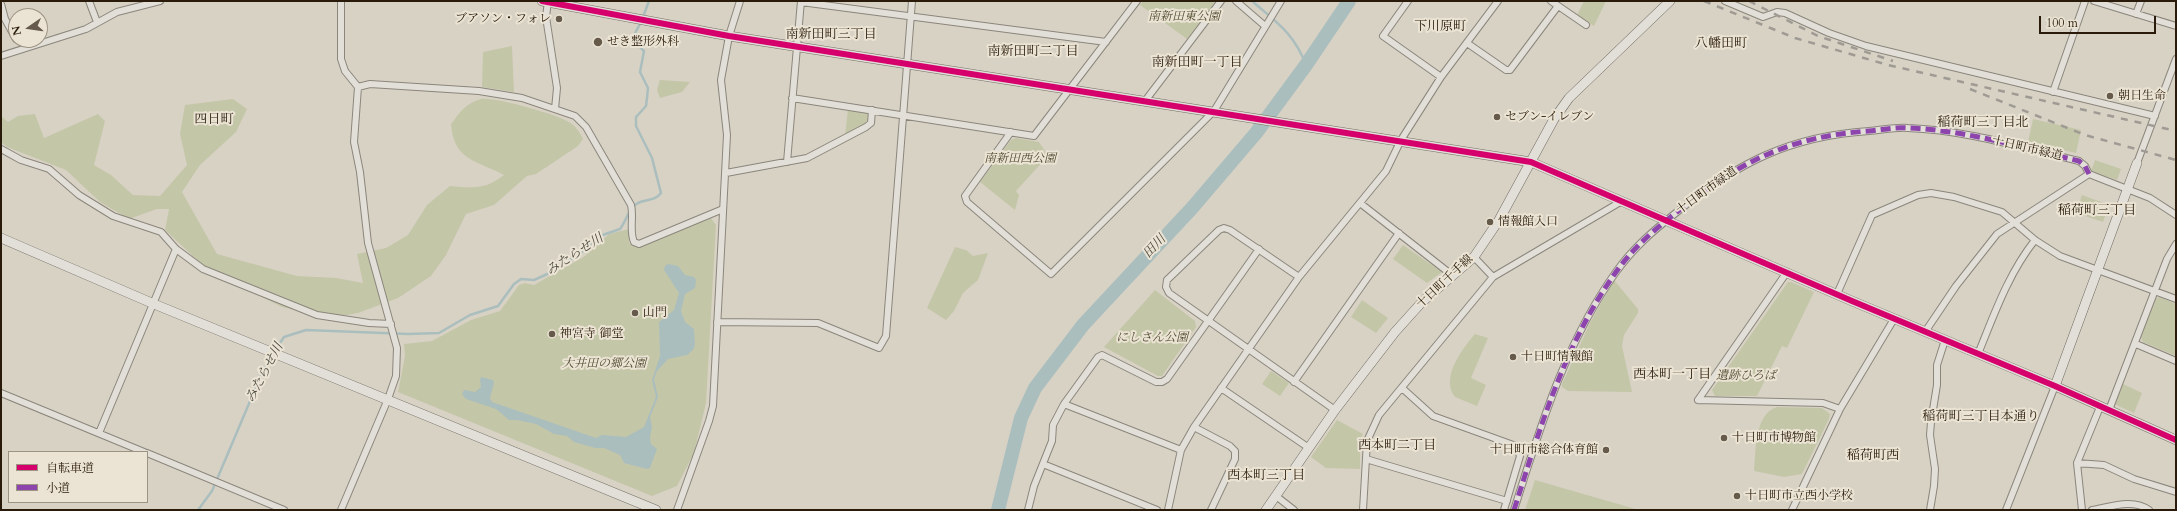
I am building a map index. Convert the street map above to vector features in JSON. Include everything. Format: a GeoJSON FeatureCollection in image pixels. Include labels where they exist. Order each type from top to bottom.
{"type":"FeatureCollection","features":[{"type":"Feature","properties":{"kind":"street"},"geometry":{"type":"LineString","coordinates":[[89,1],[97,22]]}},
{"type":"Feature","properties":{"kind":"street"},"geometry":{"type":"LineString","coordinates":[[48,40],[86,29],[117,12],[160,1]]}},
{"type":"Feature","properties":{"kind":"street"},"geometry":{"type":"LineString","coordinates":[[341,1],[341,59],[344,71],[358,87],[354,142],[360,172],[368,243],[397,348],[396,376],[388,399],[341,510]]}},
{"type":"Feature","properties":{"kind":"street"},"geometry":{"type":"LineString","coordinates":[[555,109],[557,88],[546,17],[546,1],[729,36],[1069,90],[1401,140],[1531,162],[1894,319],[2055,386],[2176,440]]}},
{"type":"Feature","properties":{"kind":"street"},"geometry":{"type":"LineString","coordinates":[[677,510],[713,406],[727,135],[720,87],[729,36],[740,1]]}},
{"type":"Feature","properties":{"kind":"street"},"geometry":{"type":"LineString","coordinates":[[717,322],[818,323],[879,348],[886,336],[912,1]]}},
{"type":"Feature","properties":{"kind":"street"},"geometry":{"type":"LineString","coordinates":[[792,98],[1034,136],[1137,1]]}},
{"type":"Feature","properties":{"kind":"street"},"geometry":{"type":"LineString","coordinates":[[1145,101],[1221,1]]}},
{"type":"Feature","properties":{"kind":"street"},"geometry":{"type":"LineString","coordinates":[[1236,1],[1265,26]]}},
{"type":"Feature","properties":{"kind":"street"},"geometry":{"type":"LineString","coordinates":[[1011,132],[965,196],[966,202],[1051,274],[1214,111],[1281,1]]}},
{"type":"Feature","properties":{"kind":"street"},"geometry":{"type":"LineString","coordinates":[[1408,1],[1383,36],[1441,77]]}},
{"type":"Feature","properties":{"kind":"street"},"geometry":{"type":"LineString","coordinates":[[1168,510],[1181,450],[1194,426],[1299,277],[1386,171],[1401,140],[1441,77],[1498,1]]}},
{"type":"Feature","properties":{"kind":"street"},"geometry":{"type":"LineString","coordinates":[[1551,1],[1586,25]]}},
{"type":"Feature","properties":{"kind":"street","name":"十日町千手線"},"geometry":{"type":"LineString","coordinates":[[1266,510],[1335,410],[1395,332],[1422,302],[1474,257],[1499,220],[1554,119],[1569,98],[1670,1]]}},
{"type":"Feature","properties":{"kind":"street"},"geometry":{"type":"LineString","coordinates":[[1725,1],[1763,17],[1777,12],[1785,13],[1829,33],[1866,46],[2155,116]]}},
{"type":"Feature","properties":{"kind":"street"},"geometry":{"type":"LineString","coordinates":[[2053,92],[2085,1]]}},
{"type":"Feature","properties":{"kind":"street"},"geometry":{"type":"LineString","coordinates":[[2094,1],[2176,26]]}},
{"type":"Feature","properties":{"kind":"street"},"geometry":{"type":"LineString","coordinates":[[2136,14],[2141,1]]}},
{"type":"Feature","properties":{"kind":"street"},"geometry":{"type":"LineString","coordinates":[[787,162],[801,2],[1106,42]]}},
{"type":"Feature","properties":{"kind":"street"},"geometry":{"type":"LineString","coordinates":[[1,4],[8,25]]}},
{"type":"Feature","properties":{"kind":"street"},"geometry":{"type":"LineString","coordinates":[[1467,43],[1506,70],[1510,70],[1558,6]]}},
{"type":"Feature","properties":{"kind":"street"},"geometry":{"type":"LineString","coordinates":[[1,56],[21,48]]}},
{"type":"Feature","properties":{"kind":"street"},"geometry":{"type":"LineString","coordinates":[[2006,510],[2055,386],[2176,59]]}},
{"type":"Feature","properties":{"kind":"street"},"geometry":{"type":"LineString","coordinates":[[358,87],[370,84],[479,91],[522,98],[575,116],[586,127],[631,205],[634,214],[632,237],[634,242],[638,244],[723,209]]}},
{"type":"Feature","properties":{"kind":"street"},"geometry":{"type":"LineString","coordinates":[[726,174],[815,156],[871,123],[872,110]]}},
{"type":"Feature","properties":{"kind":"street","name":"十日町市緑道"},"geometry":{"type":"LineString","coordinates":[[1514,510],[1552,394],[1584,327],[1616,271],[1640,242],[1666,220],[1706,188],[1753,160],[1799,141],[1849,132],[1907,128],[1946,132],[2079,161],[2085,166],[2088,174]]}},
{"type":"Feature","properties":{"kind":"street"},"geometry":{"type":"LineString","coordinates":[[1,150],[21,160],[49,169],[79,194],[113,216],[161,232],[176,249],[203,269],[317,314],[369,323],[391,324]]}},
{"type":"Feature","properties":{"kind":"street"},"geometry":{"type":"LineString","coordinates":[[1925,332],[1980,254],[1997,234],[2015,224],[2088,174],[2150,198],[2176,215]]}},
{"type":"Feature","properties":{"kind":"street"},"geometry":{"type":"LineString","coordinates":[[1837,294],[1872,215],[1918,195],[1931,193],[1954,197],[2002,212],[2035,240],[2060,256],[2176,298]]}},
{"type":"Feature","properties":{"kind":"street"},"geometry":{"type":"LineString","coordinates":[[1363,510],[1367,441],[1379,415],[1493,277],[1622,201]]}},
{"type":"Feature","properties":{"kind":"street"},"geometry":{"type":"LineString","coordinates":[[1360,203],[1452,276]]}},
{"type":"Feature","properties":{"kind":"street"},"geometry":{"type":"LineString","coordinates":[[1299,277],[1230,230],[1224,228],[1218,230],[1167,280],[1166,287],[1169,293],[1335,410]]}},
{"type":"Feature","properties":{"kind":"street"},"geometry":{"type":"LineString","coordinates":[[1294,382],[1399,233]]}},
{"type":"Feature","properties":{"kind":"street"},"geometry":{"type":"LineString","coordinates":[[1,238],[154,304],[656,510]]}},
{"type":"Feature","properties":{"kind":"street"},"geometry":{"type":"LineString","coordinates":[[1978,354],[2009,280],[2020,259],[2035,240]]}},
{"type":"Feature","properties":{"kind":"street"},"geometry":{"type":"LineString","coordinates":[[2109,410],[2136,344],[2167,259],[2176,244]]}},
{"type":"Feature","properties":{"kind":"street"},"geometry":{"type":"LineString","coordinates":[[100,434],[176,249]]}},
{"type":"Feature","properties":{"kind":"street"},"geometry":{"type":"LineString","coordinates":[[1028,510],[1034,486],[1052,441],[1053,425],[1064,404],[1098,357],[1102,355],[1156,382],[1162,382],[1167,379],[1259,249]]}},
{"type":"Feature","properties":{"kind":"street"},"geometry":{"type":"LineString","coordinates":[[1474,257],[1493,277]]}},
{"type":"Feature","properties":{"kind":"street"},"geometry":{"type":"LineString","coordinates":[[1787,272],[1698,400],[1823,403],[1840,409]]}},
{"type":"Feature","properties":{"kind":"street"},"geometry":{"type":"LineString","coordinates":[[1792,510],[1840,409],[1894,319]]}},
{"type":"Feature","properties":{"kind":"street"},"geometry":{"type":"LineString","coordinates":[[1930,510],[1935,469],[1930,434],[1931,422],[1937,385],[1937,364],[1945,340]]}},
{"type":"Feature","properties":{"kind":"street"},"geometry":{"type":"LineString","coordinates":[[2136,344],[2176,361]]}},
{"type":"Feature","properties":{"kind":"street"},"geometry":{"type":"LineString","coordinates":[[1221,388],[1309,448]]}},
{"type":"Feature","properties":{"kind":"street"},"geometry":{"type":"LineString","coordinates":[[1402,388],[1433,416],[1516,446],[1520,456],[1504,510]]}},
{"type":"Feature","properties":{"kind":"street"},"geometry":{"type":"LineString","coordinates":[[1,393],[142,451]]}},
{"type":"Feature","properties":{"kind":"street"},"geometry":{"type":"LineString","coordinates":[[1064,404],[1181,450]]}},
{"type":"Feature","properties":{"kind":"street"},"geometry":{"type":"LineString","coordinates":[[2082,510],[2077,463],[2100,407]]}},
{"type":"Feature","properties":{"kind":"street"},"geometry":{"type":"LineString","coordinates":[[1194,426],[1230,446],[1235,451],[1235,459],[1211,510]]}},
{"type":"Feature","properties":{"kind":"street"},"geometry":{"type":"LineString","coordinates":[[148,453],[284,510]]}},
{"type":"Feature","properties":{"kind":"street"},"geometry":{"type":"LineString","coordinates":[[1366,459],[1507,501]]}},
{"type":"Feature","properties":{"kind":"street"},"geometry":{"type":"LineString","coordinates":[[2077,463],[2104,465],[2134,479],[2176,492]]}},
{"type":"Feature","properties":{"kind":"street"},"geometry":{"type":"LineString","coordinates":[[1043,464],[1157,510]]}},
{"type":"Feature","properties":{"kind":"street"},"geometry":{"type":"LineString","coordinates":[[1276,496],[1294,510]]}},
{"type":"Feature","properties":{"kind":"street"},"geometry":{"type":"LineString","coordinates":[[2092,510],[2132,503],[2142,505],[2149,510]]}},
{"type":"Feature","properties":{"kind":"green space","name":"南新田東公園"},"geometry":{"type":"Polygon","coordinates":[[[1143,1],[1217,1],[1187,39],[1140,5],[1143,1]]]}},
{"type":"Feature","properties":{"kind":"green space"},"geometry":{"type":"Polygon","coordinates":[[[1584,1],[1606,1],[1594,26],[1577,15],[1584,1]]]}},
{"type":"Feature","properties":{"kind":"green space"},"geometry":{"type":"Polygon","coordinates":[[[512,46],[514,92],[482,87],[483,52],[512,46]]]}},
{"type":"Feature","properties":{"kind":"green space"},"geometry":{"type":"Polygon","coordinates":[[[660,80],[690,82],[682,92],[660,98],[657,90],[660,80]]]}},
{"type":"Feature","properties":{"kind":"green space"},"geometry":{"type":"Polygon","coordinates":[[[233,99],[247,109],[236,132],[200,165],[182,192],[217,254],[297,276],[336,278],[363,283],[357,254],[386,248],[408,235],[427,205],[450,186],[484,186],[504,175],[468,158],[457,145],[453,136],[451,124],[464,108],[471,103],[481,99],[498,100],[550,114],[567,121],[579,131],[583,139],[578,146],[536,174],[527,176],[494,205],[466,214],[446,255],[431,276],[398,298],[358,313],[331,318],[282,307],[209,271],[165,230],[169,209],[157,209],[129,219],[100,202],[66,170],[7,147],[1,142],[1,116],[8,122],[18,116],[35,114],[44,138],[98,114],[105,121],[94,165],[111,175],[133,195],[160,196],[187,165],[180,134],[185,105],[233,99]]]}},
{"type":"Feature","properties":{"kind":"green space"},"geometry":{"type":"Polygon","coordinates":[[[848,109],[866,113],[868,115],[867,123],[845,136],[848,109]]]}},
{"type":"Feature","properties":{"kind":"green space"},"geometry":{"type":"Polygon","coordinates":[[[2033,119],[2081,130],[2076,153],[2028,142],[2033,119]]]}},
{"type":"Feature","properties":{"kind":"green space","name":"南新田西公園"},"geometry":{"type":"Polygon","coordinates":[[[1016,138],[1039,142],[1047,154],[1046,158],[1016,191],[1019,195],[1015,210],[980,182],[1011,140],[1016,138]]]}},
{"type":"Feature","properties":{"kind":"green space"},"geometry":{"type":"Polygon","coordinates":[[[2095,160],[2121,169],[2117,180],[2091,171],[2095,160]]]}},
{"type":"Feature","properties":{"kind":"green space"},"geometry":{"type":"Polygon","coordinates":[[[2082,195],[2109,205],[2103,222],[2076,213],[2082,195]]]}},
{"type":"Feature","properties":{"kind":"green space","name":"大井田の郷公園"},"geometry":{"type":"Polygon","coordinates":[[[711,218],[716,225],[706,403],[694,453],[677,486],[652,496],[398,392],[405,356],[404,344],[432,341],[471,320],[500,311],[519,285],[525,283],[534,285],[585,256],[609,234],[629,229],[629,243],[638,247],[711,218]]]}},
{"type":"Feature","properties":{"kind":"green space"},"geometry":{"type":"Polygon","coordinates":[[[1403,245],[1442,272],[1427,283],[1393,259],[1403,245]]]}},
{"type":"Feature","properties":{"kind":"green space"},"geometry":{"type":"Polygon","coordinates":[[[955,247],[966,250],[973,256],[988,253],[978,280],[963,293],[954,311],[946,320],[927,308],[955,247]]]}},
{"type":"Feature","properties":{"kind":"green space"},"geometry":{"type":"Polygon","coordinates":[[[1614,280],[1638,309],[1638,313],[1624,335],[1622,346],[1632,392],[1568,391],[1562,387],[1562,384],[1590,323],[1614,280]]]}},
{"type":"Feature","properties":{"kind":"green space","name":"遺跡ひろば"},"geometry":{"type":"Polygon","coordinates":[[[1788,282],[1814,292],[1787,348],[1782,346],[1757,396],[1715,396],[1712,390],[1788,282]]]}},
{"type":"Feature","properties":{"kind":"green space","name":"にしさん公園"},"geometry":{"type":"Polygon","coordinates":[[[1155,290],[1195,321],[1196,327],[1162,376],[1158,376],[1104,347],[1155,290]]]}},
{"type":"Feature","properties":{"kind":"green space"},"geometry":{"type":"Polygon","coordinates":[[[2160,297],[2176,304],[2176,356],[2143,342],[2140,335],[2154,299],[2160,297]]]}},
{"type":"Feature","properties":{"kind":"green space"},"geometry":{"type":"Polygon","coordinates":[[[1362,300],[1388,318],[1376,333],[1351,317],[1362,300]]]}},
{"type":"Feature","properties":{"kind":"green space"},"geometry":{"type":"Polygon","coordinates":[[[1475,334],[1488,338],[1471,378],[1486,385],[1477,406],[1455,397],[1451,389],[1450,381],[1454,364],[1475,334]]]}},
{"type":"Feature","properties":{"kind":"green space"},"geometry":{"type":"Polygon","coordinates":[[[1271,371],[1289,383],[1280,396],[1262,384],[1271,371]]]}},
{"type":"Feature","properties":{"kind":"green space"},"geometry":{"type":"Polygon","coordinates":[[[2123,384],[2142,393],[2134,413],[2114,404],[2123,384]]]}},
{"type":"Feature","properties":{"kind":"green space"},"geometry":{"type":"Polygon","coordinates":[[[1777,407],[1822,408],[1830,414],[1829,419],[1802,474],[1784,477],[1754,471],[1756,444],[1760,425],[1769,411],[1777,407]]]}},
{"type":"Feature","properties":{"kind":"green space"},"geometry":{"type":"Polygon","coordinates":[[[1337,420],[1363,434],[1360,439],[1360,469],[1326,468],[1311,457],[1337,420]]]}},
{"type":"Feature","properties":{"kind":"green space"},"geometry":{"type":"Polygon","coordinates":[[[1535,480],[1639,510],[1525,510],[1535,480]]]}},
{"type":"Feature","properties":{"kind":"shaded area"},"geometry":{"type":"Polygon","coordinates":[[[668,264],[678,266],[685,275],[694,277],[696,280],[695,288],[685,294],[681,311],[685,322],[694,329],[695,345],[693,350],[687,355],[668,359],[657,371],[654,379],[658,397],[650,417],[652,427],[650,437],[651,444],[657,449],[650,468],[647,469],[624,463],[620,455],[604,448],[595,448],[574,442],[567,436],[554,434],[536,424],[509,420],[496,409],[466,399],[462,394],[464,390],[475,392],[481,387],[481,377],[493,380],[494,383],[490,398],[492,402],[596,438],[602,435],[626,437],[644,427],[656,397],[652,380],[660,356],[659,322],[674,310],[679,293],[664,270],[665,266],[668,264]]]}},
{"type":"Feature","properties":{"kind":"waterway","name":"みたらせ川"},"geometry":{"type":"LineString","coordinates":[[643,17],[649,1]]}},
{"type":"Feature","properties":{"kind":"waterway"},"geometry":{"type":"LineString","coordinates":[[1252,1],[1290,36],[1296,44],[1306,65]]}},
{"type":"Feature","properties":{"kind":"waterway","name":"田川"},"geometry":{"type":"LineString","coordinates":[[998,510],[1021,418],[1035,388],[1083,325],[1192,208],[1256,133],[1306,65],[1349,1]]}},
{"type":"Feature","properties":{"kind":"waterway","name":"みたらせ川"},"geometry":{"type":"LineString","coordinates":[[198,510],[212,491],[259,380],[268,361],[284,337],[306,330],[408,334],[439,333],[470,315],[498,306],[514,284],[521,279],[534,280],[554,271],[586,249],[597,237],[620,229],[635,205],[659,196],[661,193],[652,158],[636,126],[636,117],[646,106],[648,88],[640,72],[644,51],[635,42],[633,37],[641,22]]}},
{"type":"Feature","properties":{"kind":"railway"},"geometry":{"type":"LineString","coordinates":[[1704,1],[1795,38],[1888,65],[2176,131]]}},
{"type":"Feature","properties":{"kind":"railway"},"geometry":{"type":"LineString","coordinates":[[1749,1],[1818,36],[1893,61]]}},
{"type":"Feature","properties":{"kind":"railway"},"geometry":{"type":"LineString","coordinates":[[1970,89],[2085,135],[2176,160]]}},
{"type":"Feature","properties":{"kind":"marked path"},"geometry":{"type":"LineString","coordinates":[[1514,510],[1544,417],[1568,357],[1598,299],[1623,263],[1644,240],[1699,195],[1721,179],[1743,166],[1789,146],[1814,139],[1841,134],[1903,128],[1930,129],[1951,132],[2016,145],[2079,161],[2085,166],[2089,174]]}},
{"type":"Feature","properties":{"kind":"cycle path"},"geometry":{"type":"LineString","coordinates":[[542,1],[729,36],[1531,162],[1852,301],[2055,386],[2176,440]]}},
{"type":"Feature","properties":{"kind":"place","name":"ブアソン・フォレ"},"geometry":{"type":"Point","coordinates":[559,19]}},
{"type":"Feature","properties":{"kind":"place","name":"せき整形外科"},"geometry":{"type":"Point","coordinates":[598,42]}},
{"type":"Feature","properties":{"kind":"place","name":"朝日生命"},"geometry":{"type":"Point","coordinates":[2110,96]}},
{"type":"Feature","properties":{"kind":"place","name":"セブン-イレブン"},"geometry":{"type":"Point","coordinates":[1497,117]}},
{"type":"Feature","properties":{"kind":"place","name":"情報館入口"},"geometry":{"type":"Point","coordinates":[1490,222]}},
{"type":"Feature","properties":{"kind":"place","name":"山門"},"geometry":{"type":"Point","coordinates":[635,313]}},
{"type":"Feature","properties":{"kind":"place","name":"神宮寺 御堂"},"geometry":{"type":"Point","coordinates":[552,334]}},
{"type":"Feature","properties":{"kind":"place","name":"十日町情報館"},"geometry":{"type":"Point","coordinates":[1513,357]}},
{"type":"Feature","properties":{"kind":"place","name":"十日町市博物館"},"geometry":{"type":"Point","coordinates":[1724,438]}},
{"type":"Feature","properties":{"kind":"place","name":"十日町市総合体育館"},"geometry":{"type":"Point","coordinates":[1606,450]}},
{"type":"Feature","properties":{"kind":"place","name":"十日町市立西小学校"},"geometry":{"type":"Point","coordinates":[1737,496]}},
{"type":"Feature","properties":{"kind":"district","name":"下川原町"},"geometry":{"type":"Point","coordinates":[1440,27]}},
{"type":"Feature","properties":{"kind":"district","name":"南新田町三丁目"},"geometry":{"type":"Point","coordinates":[831,35]}},
{"type":"Feature","properties":{"kind":"district","name":"八幡田町"},"geometry":{"type":"Point","coordinates":[1721,44]}},
{"type":"Feature","properties":{"kind":"district","name":"南新田町二丁目"},"geometry":{"type":"Point","coordinates":[1033,52]}},
{"type":"Feature","properties":{"kind":"district","name":"南新田町一丁目"},"geometry":{"type":"Point","coordinates":[1197,63]}},
{"type":"Feature","properties":{"kind":"district","name":"四日町"},"geometry":{"type":"Point","coordinates":[214,120]}},
{"type":"Feature","properties":{"kind":"district","name":"稲荷町三丁目北"},"geometry":{"type":"Point","coordinates":[1983,123]}},
{"type":"Feature","properties":{"kind":"district","name":"稲荷町三丁目"},"geometry":{"type":"Point","coordinates":[2097,211]}},
{"type":"Feature","properties":{"kind":"district","name":"西本町一丁目"},"geometry":{"type":"Point","coordinates":[1672,375]}},
{"type":"Feature","properties":{"kind":"district","name":"稲荷町三丁目本通り"},"geometry":{"type":"Point","coordinates":[1981,417]}},
{"type":"Feature","properties":{"kind":"district","name":"西本町二丁目"},"geometry":{"type":"Point","coordinates":[1397,446]}},
{"type":"Feature","properties":{"kind":"district","name":"稲荷町西"},"geometry":{"type":"Point","coordinates":[1873,456]}},
{"type":"Feature","properties":{"kind":"district","name":"西本町三丁目"},"geometry":{"type":"Point","coordinates":[1266,476]}}]}
